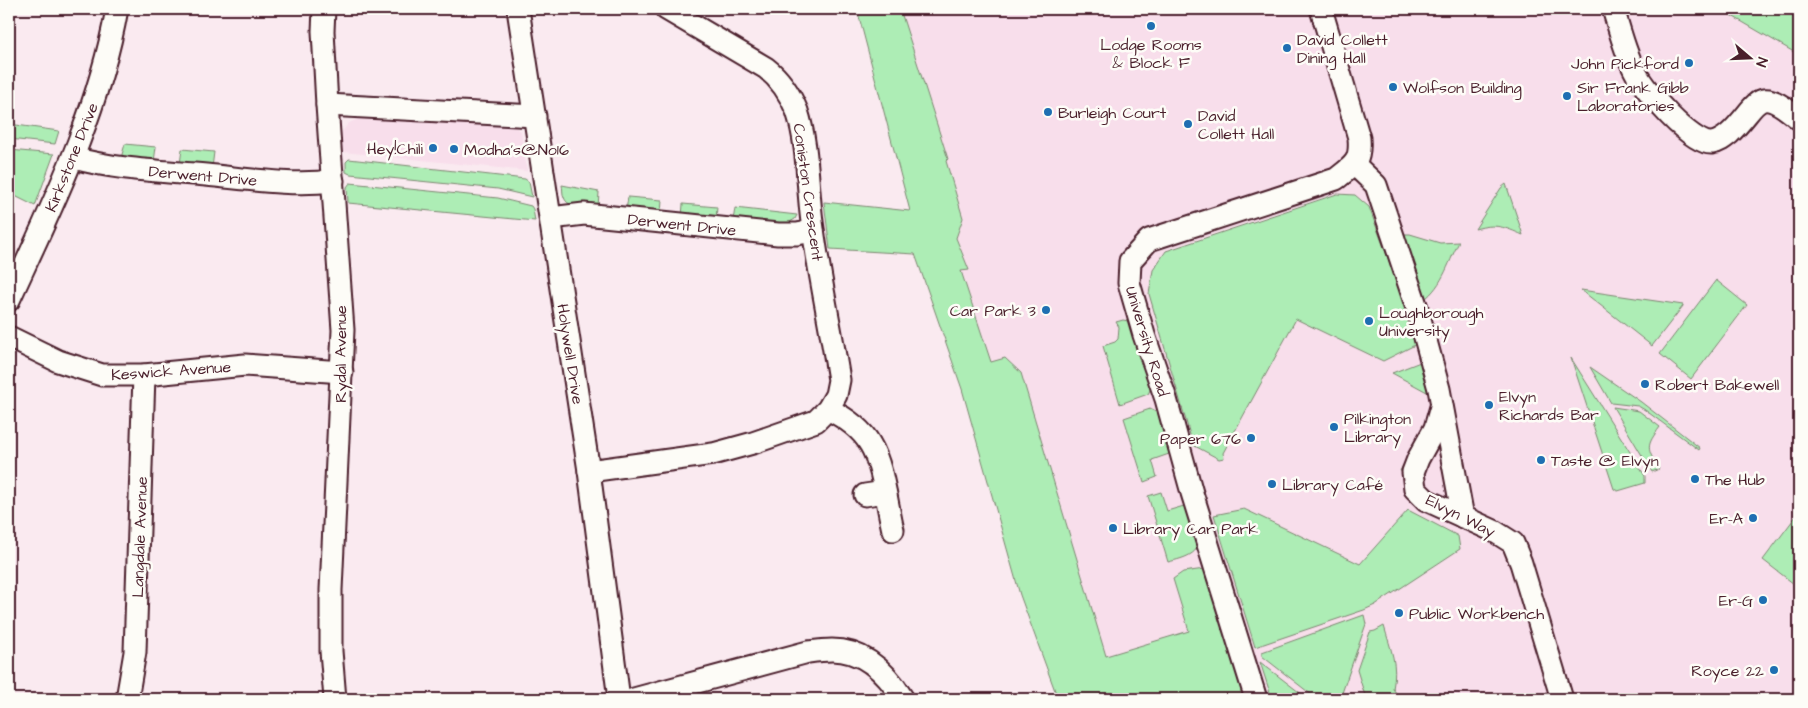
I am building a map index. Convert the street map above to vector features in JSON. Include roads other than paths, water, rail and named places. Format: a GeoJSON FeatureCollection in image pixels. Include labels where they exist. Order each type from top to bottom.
{"type":"FeatureCollection","features":[{"type":"Feature","properties":{"kind":"street","name":"Kirkstone Drive"},"geometry":{"type":"LineString","coordinates":[[9,300],[74,158],[97,91],[116,9]]}},
{"type":"Feature","properties":{"kind":"street","name":"Rydal Avenue"},"geometry":{"type":"LineString","coordinates":[[324,9],[323,31],[327,105],[343,330],[331,590],[335,699]]}},
{"type":"Feature","properties":{"kind":"street","name":"Holywell Drive"},"geometry":{"type":"LineString","coordinates":[[518,9],[589,471],[619,699]]}},
{"type":"Feature","properties":{"kind":"street","name":"Coniston Crescent"},"geometry":{"type":"LineString","coordinates":[[589,471],[732,450],[816,421],[828,409],[836,394],[840,380],[813,230],[801,124],[791,98],[774,74],[754,59],[666,9]]}},
{"type":"Feature","properties":{"kind":"street"},"geometry":{"type":"LineString","coordinates":[[1321,9],[1359,138],[1360,153],[1355,165],[1376,184],[1417,308],[1439,389],[1462,517]]}},
{"type":"Feature","properties":{"kind":"street"},"geometry":{"type":"LineString","coordinates":[[1613,9],[1636,74],[1657,101],[1678,123],[1703,142],[1713,143],[1721,140],[1730,133],[1754,104],[1766,99],[1777,102],[1799,119]]}},
{"type":"Feature","properties":{"kind":"street"},"geometry":{"type":"LineString","coordinates":[[327,105],[535,116]]}},
{"type":"Feature","properties":{"kind":"street","name":"Derwent Drive"},"geometry":{"type":"LineString","coordinates":[[74,158],[108,166],[152,171],[297,183],[332,181]]}},
{"type":"Feature","properties":{"kind":"street","name":"University Road"},"geometry":{"type":"LineString","coordinates":[[1256,699],[1192,493],[1166,399],[1134,302],[1129,283],[1130,261],[1149,240],[1336,179],[1355,165]]}},
{"type":"Feature","properties":{"kind":"street","name":"Derwent Drive"},"geometry":{"type":"LineString","coordinates":[[551,218],[584,214],[778,234],[797,234],[813,230]]}},
{"type":"Feature","properties":{"kind":"street","name":"Keswick Avenue"},"geometry":{"type":"LineString","coordinates":[[9,337],[58,361],[84,371],[102,375],[144,375],[244,365],[342,372]]}},
{"type":"Feature","properties":{"kind":"street","name":"Langdale Avenue"},"geometry":{"type":"LineString","coordinates":[[127,699],[135,652],[144,375]]}},
{"type":"Feature","properties":{"kind":"street","name":"Elvyn Way"},"geometry":{"type":"LineString","coordinates":[[1442,406],[1435,428],[1413,472],[1416,488],[1426,500],[1494,531],[1513,543],[1522,564],[1562,699]]}},
{"type":"Feature","properties":{"kind":"street"},"geometry":{"type":"LineString","coordinates":[[828,409],[858,429],[869,443],[876,458],[875,494],[893,530]]}},
{"type":"Feature","properties":{"kind":"street"},"geometry":{"type":"LineString","coordinates":[[634,699],[808,652],[833,650],[852,653],[869,660],[883,671],[895,685],[903,699]]}},
{"type":"Feature","properties":{"kind":"waterway"},"geometry":{"type":"LineString","coordinates":[[1792,9],[1799,21]]}},
{"type":"Feature","properties":{"kind":"place","name":"Lodge Rooms & Block F"},"geometry":{"type":"Point","coordinates":[1151,26]}},
{"type":"Feature","properties":{"kind":"place","name":"David Collett Dining Hall"},"geometry":{"type":"Point","coordinates":[1287,48]}},
{"type":"Feature","properties":{"kind":"place","name":"John Pickford"},"geometry":{"type":"Point","coordinates":[1689,63]}},
{"type":"Feature","properties":{"kind":"place","name":"Wolfson Building"},"geometry":{"type":"Point","coordinates":[1393,87]}},
{"type":"Feature","properties":{"kind":"place","name":"Sir Frank Gibb Laboratories"},"geometry":{"type":"Point","coordinates":[1567,96]}},
{"type":"Feature","properties":{"kind":"place","name":"Burleigh Court"},"geometry":{"type":"Point","coordinates":[1048,112]}},
{"type":"Feature","properties":{"kind":"place","name":"David Collett Hall"},"geometry":{"type":"Point","coordinates":[1188,124]}},
{"type":"Feature","properties":{"kind":"place","name":"Hey!Chili"},"geometry":{"type":"Point","coordinates":[433,148]}},
{"type":"Feature","properties":{"kind":"place","name":"Modha's@No16"},"geometry":{"type":"Point","coordinates":[454,149]}},
{"type":"Feature","properties":{"kind":"place","name":"Car Park 3"},"geometry":{"type":"Point","coordinates":[1046,310]}},
{"type":"Feature","properties":{"kind":"place","name":"Loughborough University"},"geometry":{"type":"Point","coordinates":[1369,321]}},
{"type":"Feature","properties":{"kind":"place","name":"Robert Bakewell"},"geometry":{"type":"Point","coordinates":[1645,384]}},
{"type":"Feature","properties":{"kind":"place","name":"Elvyn Richards Bar"},"geometry":{"type":"Point","coordinates":[1489,405]}},
{"type":"Feature","properties":{"kind":"place","name":"Pilkington Library"},"geometry":{"type":"Point","coordinates":[1334,427]}},
{"type":"Feature","properties":{"kind":"place","name":"Paper 676"},"geometry":{"type":"Point","coordinates":[1251,438]}},
{"type":"Feature","properties":{"kind":"place","name":"Taste @ Elvyn"},"geometry":{"type":"Point","coordinates":[1541,460]}},
{"type":"Feature","properties":{"kind":"place","name":"The Hub"},"geometry":{"type":"Point","coordinates":[1695,479]}},
{"type":"Feature","properties":{"kind":"place","name":"Library Café"},"geometry":{"type":"Point","coordinates":[1272,484]}},
{"type":"Feature","properties":{"kind":"place","name":"Er-A"},"geometry":{"type":"Point","coordinates":[1753,518]}},
{"type":"Feature","properties":{"kind":"place","name":"Library Car Park"},"geometry":{"type":"Point","coordinates":[1113,528]}},
{"type":"Feature","properties":{"kind":"place","name":"Er-G"},"geometry":{"type":"Point","coordinates":[1763,600]}},
{"type":"Feature","properties":{"kind":"place","name":"Public Workbench"},"geometry":{"type":"Point","coordinates":[1399,613]}},
{"type":"Feature","properties":{"kind":"place","name":"Royce 22"},"geometry":{"type":"Point","coordinates":[1774,670]}}]}
